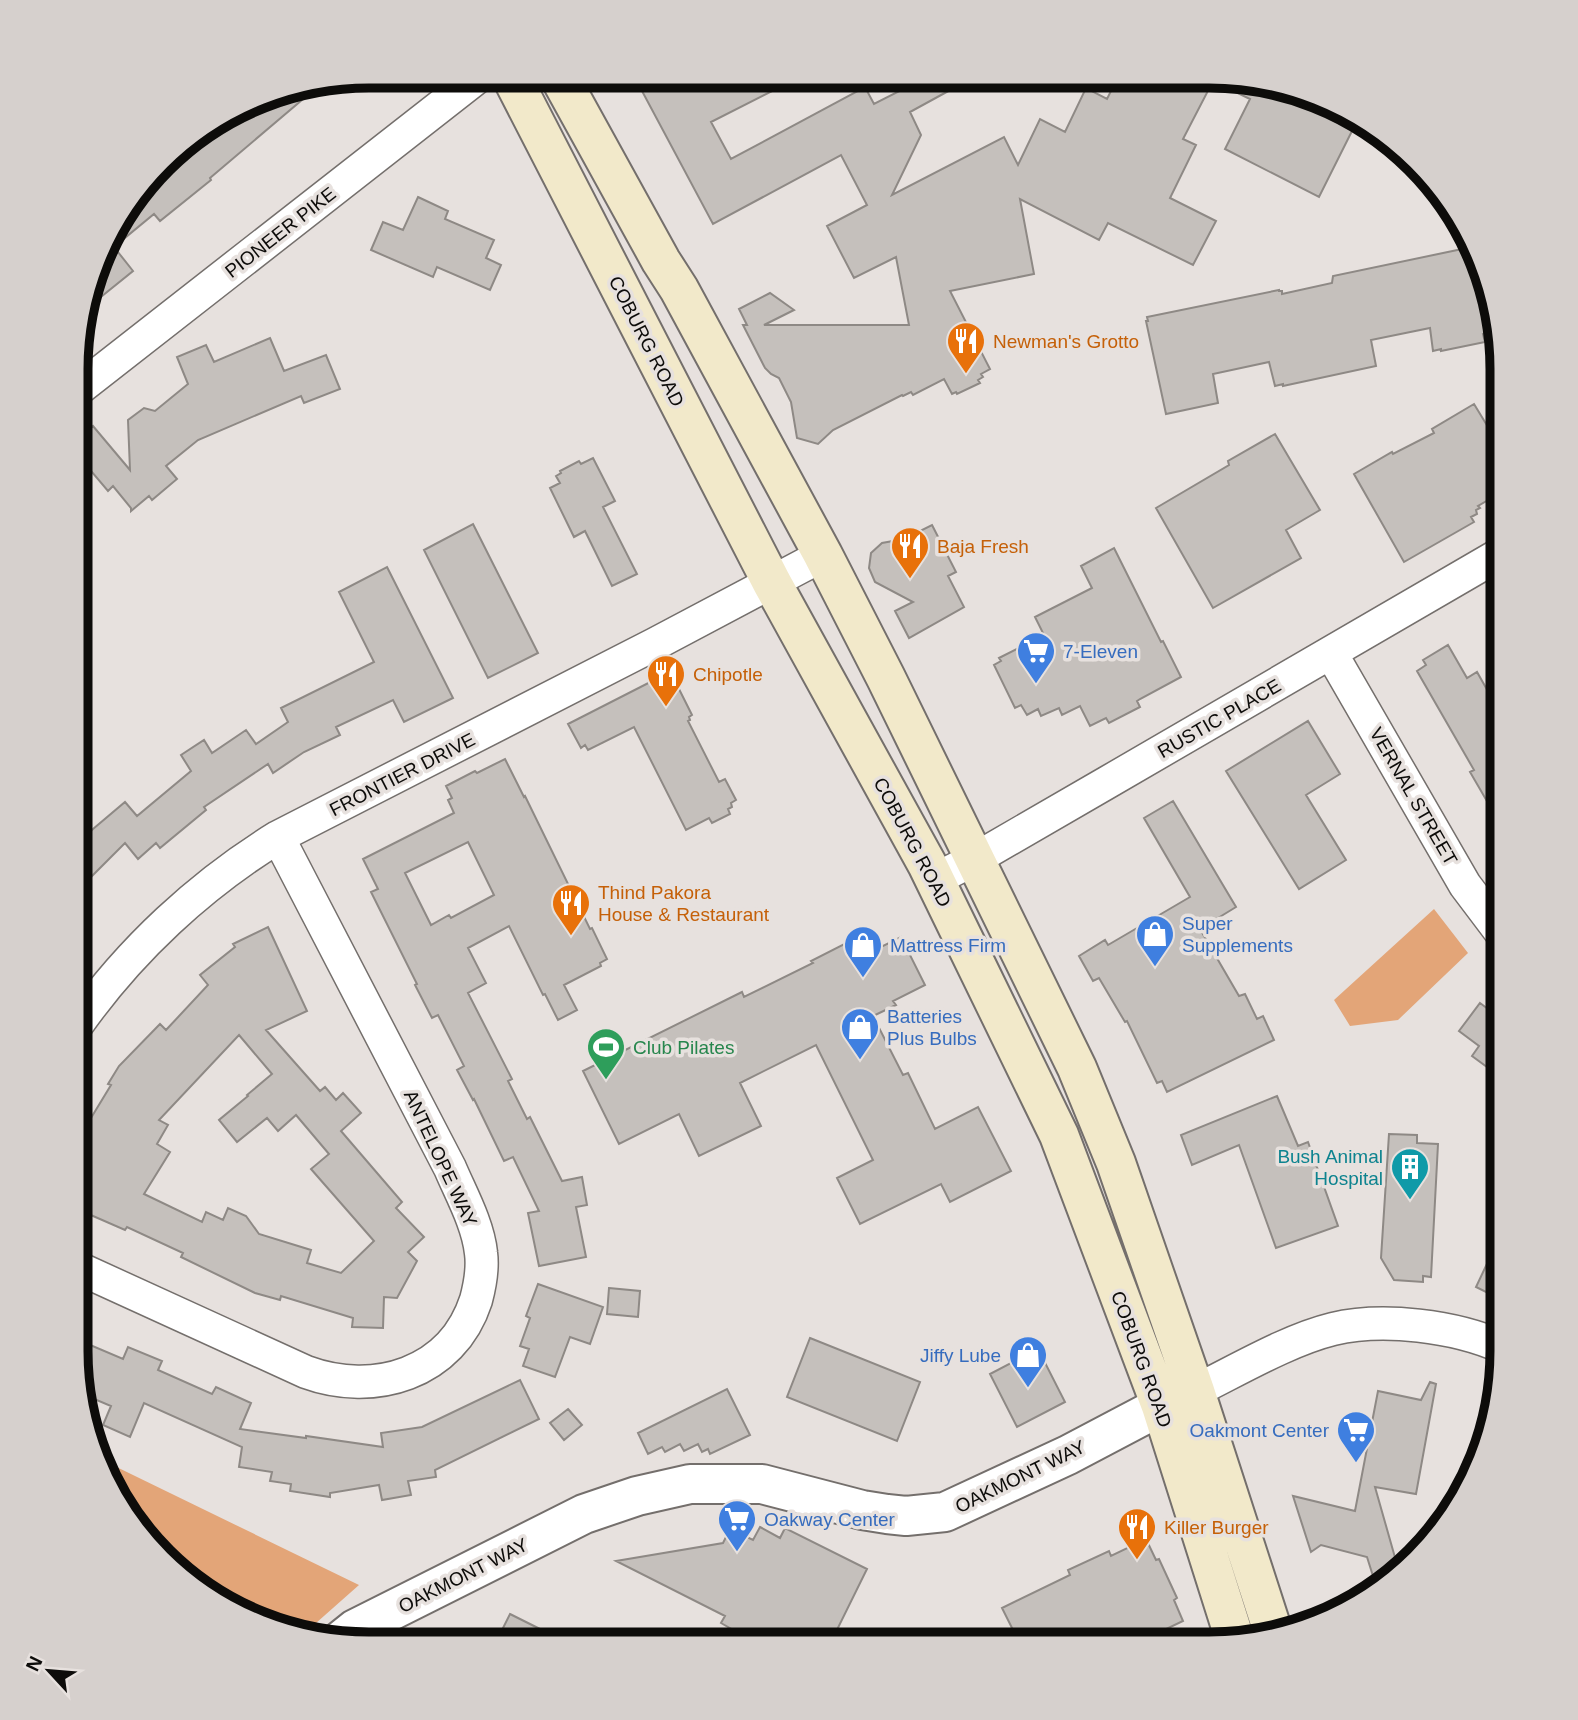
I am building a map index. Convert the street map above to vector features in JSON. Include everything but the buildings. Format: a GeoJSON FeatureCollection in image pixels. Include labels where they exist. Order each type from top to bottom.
{"type":"FeatureCollection","features":[{"type":"Feature","properties":{"kind":"main road","name":"COBURG ROAD"},"geometry":{"type":"LineString","coordinates":[[516,88],[772,583],[934,880],[1059,1135],[1178,1399],[1270,1626]]}},
{"type":"Feature","properties":{"kind":"main road","name":"COBURG ROAD"},"geometry":{"type":"LineString","coordinates":[[566,88],[679,289],[823,555],[886,677],[1077,1068],[1116,1163],[1178,1399],[1233,1631]]}},
{"type":"Feature","properties":{"kind":"street","name":"PIONEER PIKE"},"geometry":{"type":"LineString","coordinates":[[88,382],[464,88]]}},
{"type":"Feature","properties":{"kind":"street","name":"FRONTIER DRIVE"},"geometry":{"type":"LineString","coordinates":[[88,1012],[160,929],[249,855],[278,837],[823,555]]}},
{"type":"Feature","properties":{"kind":"street","name":"RUSTIC PLACE"},"geometry":{"type":"LineString","coordinates":[[934,880],[975,859],[1490,560]]}},
{"type":"Feature","properties":{"kind":"street","name":"VERNAL STREET"},"geometry":{"type":"LineString","coordinates":[[1331,653],[1465,885],[1490,918]]}},
{"type":"Feature","properties":{"kind":"street","name":"ANTELOPE WAY"},"geometry":{"type":"LineString","coordinates":[[88,1272],[306,1372],[339,1382],[372,1382],[423,1367],[453,1342],[473,1310],[480,1282],[481,1252],[466,1204],[450,1168],[278,837]]}},
{"type":"Feature","properties":{"kind":"street","name":"OAKMONT WAY"},"geometry":{"type":"LineString","coordinates":[[351,1632],[584,1514],[637,1496],[690,1484],[762,1484],[887,1514],[906,1516],[945,1513],[1282,1348],[1334,1329],[1377,1324],[1435,1328],[1469,1334],[1490,1342]]}},
{"type":"Feature","properties":{"kind":"shaded area"},"geometry":{"type":"Polygon","coordinates":[[[1434,909],[1468,953],[1398,1020],[1350,1026],[1334,1000],[1434,909]]]}},
{"type":"Feature","properties":{"kind":"shaded area"},"geometry":{"type":"Polygon","coordinates":[[[111,1464],[359,1585],[312,1627],[278,1618],[244,1604],[197,1575],[157,1537],[135,1508],[111,1464]]]}},
{"type":"Feature","properties":{"kind":"place","name":"Newman's Grotto"},"geometry":{"type":"Point","coordinates":[966,375]}},
{"type":"Feature","properties":{"kind":"place","name":"Baja Fresh"},"geometry":{"type":"Point","coordinates":[910,580]}},
{"type":"Feature","properties":{"kind":"place","name":"7-Eleven"},"geometry":{"type":"Point","coordinates":[1036,685]}},
{"type":"Feature","properties":{"kind":"place","name":"Chipotle"},"geometry":{"type":"Point","coordinates":[666,708]}},
{"type":"Feature","properties":{"kind":"place","name":"Thind Pakora House & Restaurant"},"geometry":{"type":"Point","coordinates":[571,937]}},
{"type":"Feature","properties":{"kind":"place","name":"Super Supplements"},"geometry":{"type":"Point","coordinates":[1155,968]}},
{"type":"Feature","properties":{"kind":"place","name":"Mattress Firm"},"geometry":{"type":"Point","coordinates":[863,979]}},
{"type":"Feature","properties":{"kind":"place","name":"Batteries Plus Bulbs"},"geometry":{"type":"Point","coordinates":[860,1061]}},
{"type":"Feature","properties":{"kind":"place","name":"Club Pilates"},"geometry":{"type":"Point","coordinates":[606,1081]}},
{"type":"Feature","properties":{"kind":"place","name":"Bush Animal Hospital"},"geometry":{"type":"Point","coordinates":[1410,1201]}},
{"type":"Feature","properties":{"kind":"place","name":"Jiffy Lube"},"geometry":{"type":"Point","coordinates":[1028,1389]}},
{"type":"Feature","properties":{"kind":"place","name":"Oakmont Center"},"geometry":{"type":"Point","coordinates":[1356,1464]}},
{"type":"Feature","properties":{"kind":"place","name":"Oakway Center"},"geometry":{"type":"Point","coordinates":[737,1553]}},
{"type":"Feature","properties":{"kind":"place","name":"Killer Burger"},"geometry":{"type":"Point","coordinates":[1137,1561]}}]}
